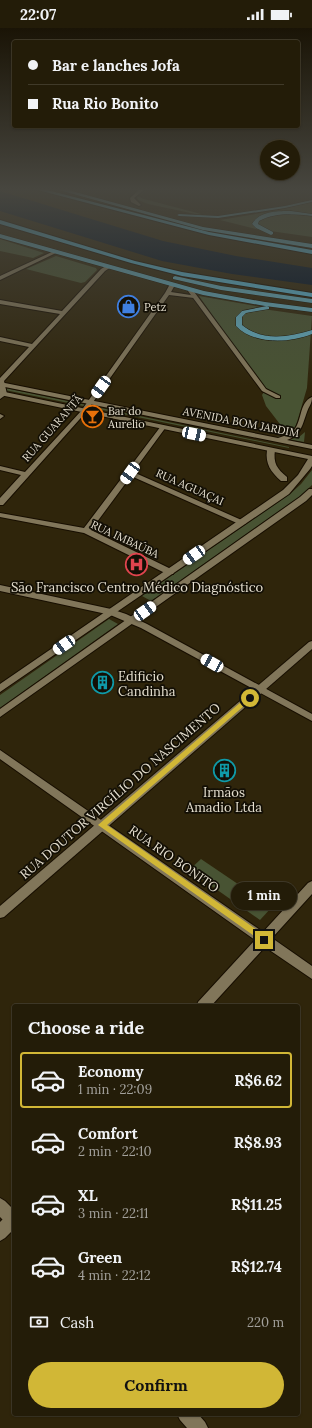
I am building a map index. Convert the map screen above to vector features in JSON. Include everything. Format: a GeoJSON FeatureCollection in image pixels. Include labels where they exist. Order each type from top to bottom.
{"type":"FeatureCollection","features":[{"type":"Feature","properties":{"kind":"highway"},"geometry":{"type":"LineString","coordinates":[[68,255],[190,290],[248,301],[312,310]]}},
{"type":"Feature","properties":{"kind":"highway"},"geometry":{"type":"LineString","coordinates":[[89,255],[172,278],[221,288],[312,301]]}},
{"type":"Feature","properties":{"kind":"highway"},"geometry":{"type":"LineString","coordinates":[[115,255],[182,274],[312,295]]}},
{"type":"Feature","properties":{"kind":"highway"},"geometry":{"type":"LineString","coordinates":[[143,276],[238,294],[289,301],[312,301]]}},
{"type":"Feature","properties":{"kind":"highway"},"geometry":{"type":"LineString","coordinates":[[298,308],[267,308],[250,310],[241,314],[238,322],[242,330],[250,334],[268,338],[290,338],[312,332]]}},
{"type":"Feature","properties":{"kind":"street"},"geometry":{"type":"LineString","coordinates":[[0,278],[49,255]]}},
{"type":"Feature","properties":{"kind":"street"},"geometry":{"type":"LineString","coordinates":[[1,395],[2,379],[103,270],[108,267]]}},
{"type":"Feature","properties":{"kind":"street","name":"RUA GUARANTÃ"},"geometry":{"type":"LineString","coordinates":[[0,503],[84,411],[168,293],[172,285]]}},
{"type":"Feature","properties":{"kind":"street"},"geometry":{"type":"LineString","coordinates":[[190,290],[264,390],[278,397]]}},
{"type":"Feature","properties":{"kind":"street"},"geometry":{"type":"LineString","coordinates":[[168,293],[194,296]]}},
{"type":"Feature","properties":{"kind":"street"},"geometry":{"type":"LineString","coordinates":[[0,302],[64,313]]}},
{"type":"Feature","properties":{"kind":"street"},"geometry":{"type":"LineString","coordinates":[[0,339],[34,346]]}},
{"type":"Feature","properties":{"kind":"street","name":"AVENIDA BOM JARDIM"},"geometry":{"type":"LineString","coordinates":[[1,384],[276,441],[312,447]]}},
{"type":"Feature","properties":{"kind":"street","name":"AVENIDA BOM JARDIM"},"geometry":{"type":"LineString","coordinates":[[1,395],[163,427],[312,459]]}},
{"type":"Feature","properties":{"kind":"street"},"geometry":{"type":"LineString","coordinates":[[276,441],[290,437],[297,432],[305,407],[312,399]]}},
{"type":"Feature","properties":{"kind":"street"},"geometry":{"type":"LineString","coordinates":[[86,532],[163,427]]}},
{"type":"Feature","properties":{"kind":"street"},"geometry":{"type":"LineString","coordinates":[[271,450],[271,467],[284,479]]}},
{"type":"Feature","properties":{"kind":"street"},"geometry":{"type":"LineString","coordinates":[[0,689],[286,492],[307,470],[312,459]]}},
{"type":"Feature","properties":{"kind":"street"},"geometry":{"type":"LineString","coordinates":[[0,468],[26,474]]}},
{"type":"Feature","properties":{"kind":"street","name":"RUA AGUAÇAI"},"geometry":{"type":"LineString","coordinates":[[130,473],[242,522]]}},
{"type":"Feature","properties":{"kind":"street"},"geometry":{"type":"LineString","coordinates":[[0,714],[303,499],[312,491]]}},
{"type":"Feature","properties":{"kind":"street","name":"RUA IMBAÚBA"},"geometry":{"type":"LineString","coordinates":[[0,515],[86,532],[170,572]]}},
{"type":"Feature","properties":{"kind":"street"},"geometry":{"type":"LineString","coordinates":[[0,588],[111,612],[133,620],[312,718]]}},
{"type":"Feature","properties":{"kind":"street","name":"RUA DOUTOR VIRGÍLIO DO NASCIMENTO"},"geometry":{"type":"LineString","coordinates":[[0,912],[312,644]]}},
{"type":"Feature","properties":{"kind":"street","name":"RUA RIO BONITO"},"geometry":{"type":"LineString","coordinates":[[0,754],[312,973]]}},
{"type":"Feature","properties":{"kind":"street"},"geometry":{"type":"LineString","coordinates":[[205,1004],[312,886]]}},
{"type":"Feature","properties":{"kind":"street"},"geometry":{"type":"LineString","coordinates":[[0,1206],[12,1217]]}},
{"type":"Feature","properties":{"kind":"street"},"geometry":{"type":"LineString","coordinates":[[0,1233],[12,1221]]}},
{"type":"Feature","properties":{"kind":"street"},"geometry":{"type":"LineString","coordinates":[[188,1416],[199,1428]]}},
{"type":"Feature","properties":{"kind":"green space"},"geometry":{"type":"Polygon","coordinates":[[[20,255],[39,255],[33,258],[20,255]]]}},
{"type":"Feature","properties":{"kind":"green space"},"geometry":{"type":"Polygon","coordinates":[[[56,256],[96,268],[97,270],[85,282],[81,283],[26,269],[56,256]]]}},
{"type":"Feature","properties":{"kind":"green space"},"geometry":{"type":"Polygon","coordinates":[[[199,296],[261,307],[256,308],[312,316],[307,388],[292,439],[299,437],[305,432],[304,442],[275,437],[283,436],[286,432],[266,406],[262,395],[265,390],[199,296]]]}},
{"type":"Feature","properties":{"kind":"green space"},"geometry":{"type":"Polygon","coordinates":[[[0,387],[289,447],[289,448],[0,389],[0,387]]]}},
{"type":"Feature","properties":{"kind":"green space"},"geometry":{"type":"Polygon","coordinates":[[[312,470],[312,485],[299,497],[151,601],[142,596],[290,494],[301,484],[312,470]]]}},
{"type":"Feature","properties":{"kind":"green space"},"geometry":{"type":"Polygon","coordinates":[[[109,619],[118,624],[0,708],[0,695],[109,619]]]}},
{"type":"Feature","properties":{"kind":"green space"},"geometry":{"type":"Polygon","coordinates":[[[201,859],[272,907],[260,920],[189,870],[201,859]]]}},
{"type":"Feature","properties":{"kind":"water"},"geometry":{"type":"Polygon","coordinates":[[[144,255],[233,255],[312,268],[312,285],[232,274],[162,261],[144,255]]]}},
{"type":"Feature","properties":{"kind":"place","name":"Petz"},"geometry":{"type":"Point","coordinates":[129,307]}},
{"type":"Feature","properties":{"kind":"place","name":"Bar do Aurelio"},"geometry":{"type":"Point","coordinates":[92,417]}},
{"type":"Feature","properties":{"kind":"place","name":"São Francisco Centro Médico Diagnóstico"},"geometry":{"type":"Point","coordinates":[137,565]}},
{"type":"Feature","properties":{"kind":"place","name":"Edificio Candinha"},"geometry":{"type":"Point","coordinates":[102,683]}},
{"type":"Feature","properties":{"kind":"place","name":"Irmãos Amadio Ltda"},"geometry":{"type":"Point","coordinates":[224,770]}},
{"type":"Feature","properties":{"kind":"route"},"geometry":{"type":"LineString","coordinates":[[250,698],[102,825],[264,940]]}}]}
